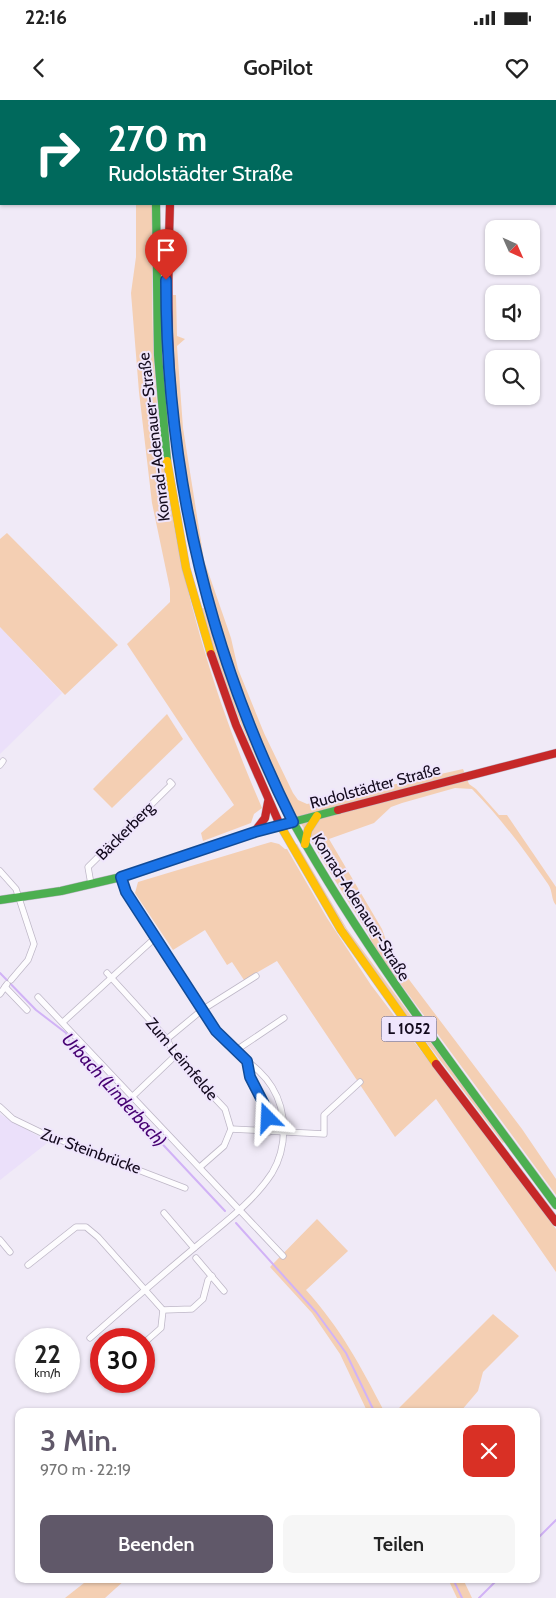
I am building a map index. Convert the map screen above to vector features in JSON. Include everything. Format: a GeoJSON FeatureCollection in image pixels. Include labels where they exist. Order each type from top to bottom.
{"type":"FeatureCollection","features":[{"type":"Feature","properties":{"kind":"main road","name":"Konrad-Adenauer-Straße"},"geometry":{"type":"LineString","coordinates":[[156,205],[157,338],[161,406],[180,540],[212,660],[248,756],[268,802],[318,896],[382,993],[556,1222]]}},
{"type":"Feature","properties":{"kind":"main road","name":"Konrad-Adenauer-Straße"},"geometry":{"type":"LineString","coordinates":[[170,205],[166,280],[169,378],[179,469],[188,517],[223,655],[264,761],[293,822],[344,912],[392,982],[556,1204]]}},
{"type":"Feature","properties":{"kind":"main road","name":"Rudolstädter Straße"},"geometry":{"type":"LineString","coordinates":[[0,900],[19,899],[121,877],[255,832],[556,753]]}},
{"type":"Feature","properties":{"kind":"main road"},"geometry":{"type":"LineString","coordinates":[[255,832],[265,818],[268,802]]}},
{"type":"Feature","properties":{"kind":"main road"},"geometry":{"type":"LineString","coordinates":[[305,844],[308,830],[317,816]]}},
{"type":"Feature","properties":{"kind":"street","name":"Bäckerberg"},"geometry":{"type":"LineString","coordinates":[[91,884],[88,867],[172,784],[170,782]]}},
{"type":"Feature","properties":{"kind":"street"},"geometry":{"type":"LineString","coordinates":[[0,871],[14,885],[34,944],[28,960],[0,994]]}},
{"type":"Feature","properties":{"kind":"street"},"geometry":{"type":"LineString","coordinates":[[101,1328],[240,1209],[272,1173],[279,1157],[284,1133],[281,1111],[272,1087],[261,1073],[219,1036],[126,892],[121,877]]}},
{"type":"Feature","properties":{"kind":"street"},"geometry":{"type":"LineString","coordinates":[[63,1022],[109,976],[155,938]]}},
{"type":"Feature","properties":{"kind":"street","name":"Zum Leimfelde"},"geometry":{"type":"LineString","coordinates":[[109,976],[167,1039],[175,1056],[225,1109],[231,1129]]}},
{"type":"Feature","properties":{"kind":"street"},"geometry":{"type":"LineString","coordinates":[[167,1039],[202,1010],[256,976]]}},
{"type":"Feature","properties":{"kind":"street"},"geometry":{"type":"LineString","coordinates":[[8,983],[27,1010]]}},
{"type":"Feature","properties":{"kind":"street"},"geometry":{"type":"LineString","coordinates":[[38,997],[283,1256]]}},
{"type":"Feature","properties":{"kind":"street"},"geometry":{"type":"LineString","coordinates":[[235,1051],[284,1018]]}},
{"type":"Feature","properties":{"kind":"street"},"geometry":{"type":"LineString","coordinates":[[133,1096],[175,1056]]}},
{"type":"Feature","properties":{"kind":"street"},"geometry":{"type":"LineString","coordinates":[[247,1061],[250,1077],[266,1108],[269,1132]]}},
{"type":"Feature","properties":{"kind":"street"},"geometry":{"type":"LineString","coordinates":[[200,1167],[224,1146],[231,1129],[324,1134],[324,1115],[360,1082]]}},
{"type":"Feature","properties":{"kind":"street","name":"Zur Steinbrücke"},"geometry":{"type":"LineString","coordinates":[[0,1107],[13,1119],[42,1133],[185,1188]]}},
{"type":"Feature","properties":{"kind":"street"},"geometry":{"type":"LineString","coordinates":[[164,1213],[194,1248]]}},
{"type":"Feature","properties":{"kind":"street"},"geometry":{"type":"LineString","coordinates":[[28,1265],[76,1227],[86,1227],[98,1236],[162,1310],[161,1328],[155,1333]]}},
{"type":"Feature","properties":{"kind":"street"},"geometry":{"type":"LineString","coordinates":[[0,1240],[10,1252]]}},
{"type":"Feature","properties":{"kind":"street"},"geometry":{"type":"LineString","coordinates":[[196,1258],[224,1290]]}},
{"type":"Feature","properties":{"kind":"street"},"geometry":{"type":"LineString","coordinates":[[162,1310],[192,1309],[203,1299],[208,1280],[212,1276]]}},
{"type":"Feature","properties":{"kind":"shaded area"},"geometry":{"type":"Polygon","coordinates":[[[136,205],[152,205],[155,379],[163,456],[171,508],[193,610],[207,661],[242,760],[262,808],[254,814],[251,823],[203,841],[201,833],[234,805],[127,644],[170,602],[170,589],[152,503],[139,392],[131,293],[136,257],[136,205]]]}},
{"type":"Feature","properties":{"kind":"shaded area"},"geometry":{"type":"Polygon","coordinates":[[[172,295],[176,295],[177,336],[185,339],[177,346],[183,428],[204,560],[231,638],[238,669],[264,733],[293,793],[298,800],[307,804],[463,769],[469,784],[476,789],[499,815],[507,815],[556,887],[556,905],[553,901],[550,887],[530,859],[503,823],[472,789],[455,788],[402,803],[391,807],[374,823],[329,839],[382,929],[392,957],[522,1129],[556,1179],[556,1195],[375,949],[368,933],[287,800],[268,761],[233,669],[216,617],[191,511],[177,404],[172,295]]]}},
{"type":"Feature","properties":{"kind":"shaded area"},"geometry":{"type":"Polygon","coordinates":[[[7,533],[118,645],[65,695],[0,627],[0,539],[7,533]]]}},
{"type":"Feature","properties":{"kind":"shaded area"},"geometry":{"type":"Polygon","coordinates":[[[201,608],[204,608],[229,683],[258,756],[280,804],[278,805],[255,757],[235,708],[216,658],[201,608]]]}},
{"type":"Feature","properties":{"kind":"shaded area"},"geometry":{"type":"Polygon","coordinates":[[[0,627],[62,693],[0,754],[0,627]]]}},
{"type":"Feature","properties":{"kind":"shaded area"},"geometry":{"type":"Polygon","coordinates":[[[167,714],[183,739],[112,808],[93,789],[167,714]]]}},
{"type":"Feature","properties":{"kind":"shaded area"},"geometry":{"type":"Polygon","coordinates":[[[271,842],[287,849],[327,918],[371,985],[556,1229],[556,1272],[436,1099],[395,1137],[277,961],[244,980],[232,962],[227,965],[205,930],[173,950],[135,893],[138,882],[271,842]]]}},
{"type":"Feature","properties":{"kind":"shaded area"},"geometry":{"type":"Polygon","coordinates":[[[297,844],[347,929],[503,1143],[370,968],[294,845],[297,844]]]}},
{"type":"Feature","properties":{"kind":"shaded area"},"geometry":{"type":"Polygon","coordinates":[[[0,1114],[36,1135],[51,1140],[0,1180],[0,1114]]]}},
{"type":"Feature","properties":{"kind":"shaded area"},"geometry":{"type":"Polygon","coordinates":[[[317,1219],[348,1251],[306,1290],[340,1333],[382,1408],[366,1408],[340,1354],[312,1313],[270,1267],[317,1219]]]}},
{"type":"Feature","properties":{"kind":"shaded area"},"geometry":{"type":"Polygon","coordinates":[[[493,1314],[519,1336],[483,1372],[478,1391],[464,1408],[399,1408],[493,1314]]]}},
{"type":"Feature","properties":{"kind":"shaded area"},"geometry":{"type":"Polygon","coordinates":[[[84,1583],[122,1583],[105,1598],[65,1598],[84,1583]]]}},
{"type":"Feature","properties":{"kind":"shaded area"},"geometry":{"type":"Polygon","coordinates":[[[450,1583],[465,1583],[472,1598],[457,1598],[450,1583]]]}},
{"type":"Feature","properties":{"kind":"waterway","name":"Urbach (Linderbach)"},"geometry":{"type":"LineString","coordinates":[[0,973],[36,1010],[66,1033],[71,1046],[88,1058],[96,1073],[225,1211]]}},
{"type":"Feature","properties":{"kind":"waterway","name":"Urbach (Linderbach)"},"geometry":{"type":"LineString","coordinates":[[236,1223],[316,1312],[346,1353],[373,1408]]}},
{"type":"Feature","properties":{"kind":"waterway"},"geometry":{"type":"LineString","coordinates":[[540,1536],[556,1520]]}},
{"type":"Feature","properties":{"kind":"waterway","name":"Urbach (Linderbach)"},"geometry":{"type":"LineString","coordinates":[[455,1583],[462,1598]]}},
{"type":"Feature","properties":{"kind":"waterway"},"geometry":{"type":"LineString","coordinates":[[479,1598],[494,1583]]}},
{"type":"Feature","properties":{"kind":"traffic: fast"},"geometry":{"type":"LineString","coordinates":[[156,205],[158,355],[167,461]]}},
{"type":"Feature","properties":{"kind":"traffic: fast"},"geometry":{"type":"LineString","coordinates":[[0,900],[61,891],[121,877],[266,829],[338,810]]}},
{"type":"Feature","properties":{"kind":"traffic: fast"},"geometry":{"type":"LineString","coordinates":[[293,822],[353,922],[385,970],[452,1065],[556,1205]]}},
{"type":"Feature","properties":{"kind":"traffic: slow"},"geometry":{"type":"LineString","coordinates":[[167,461],[186,568],[211,654]]}},
{"type":"Feature","properties":{"kind":"traffic: slow"},"geometry":{"type":"LineString","coordinates":[[181,469],[201,572],[222,647],[251,729],[293,822]]}},
{"type":"Feature","properties":{"kind":"traffic: slow"},"geometry":{"type":"LineString","coordinates":[[305,844],[308,830],[317,816]]}},
{"type":"Feature","properties":{"kind":"traffic: slow"},"geometry":{"type":"LineString","coordinates":[[280,825],[341,930],[436,1064]]}},
{"type":"Feature","properties":{"kind":"traffic: jam"},"geometry":{"type":"LineString","coordinates":[[170,205],[169,337],[173,403],[181,469]]}},
{"type":"Feature","properties":{"kind":"traffic: jam"},"geometry":{"type":"LineString","coordinates":[[211,654],[236,725],[280,825]]}},
{"type":"Feature","properties":{"kind":"traffic: jam"},"geometry":{"type":"LineString","coordinates":[[338,810],[556,753]]}},
{"type":"Feature","properties":{"kind":"traffic: jam"},"geometry":{"type":"LineString","coordinates":[[255,831],[265,818],[268,802]]}},
{"type":"Feature","properties":{"kind":"traffic: jam"},"geometry":{"type":"LineString","coordinates":[[436,1064],[556,1222]]}},
{"type":"Feature","properties":{"kind":"route"},"geometry":{"type":"LineString","coordinates":[[166,280],[169,378],[173,421],[179,469],[196,554],[223,655],[264,761],[293,822],[255,832],[121,877],[126,892],[216,1031],[223,1041],[247,1061],[254,1088],[261,1097],[268,1118]]}}]}
